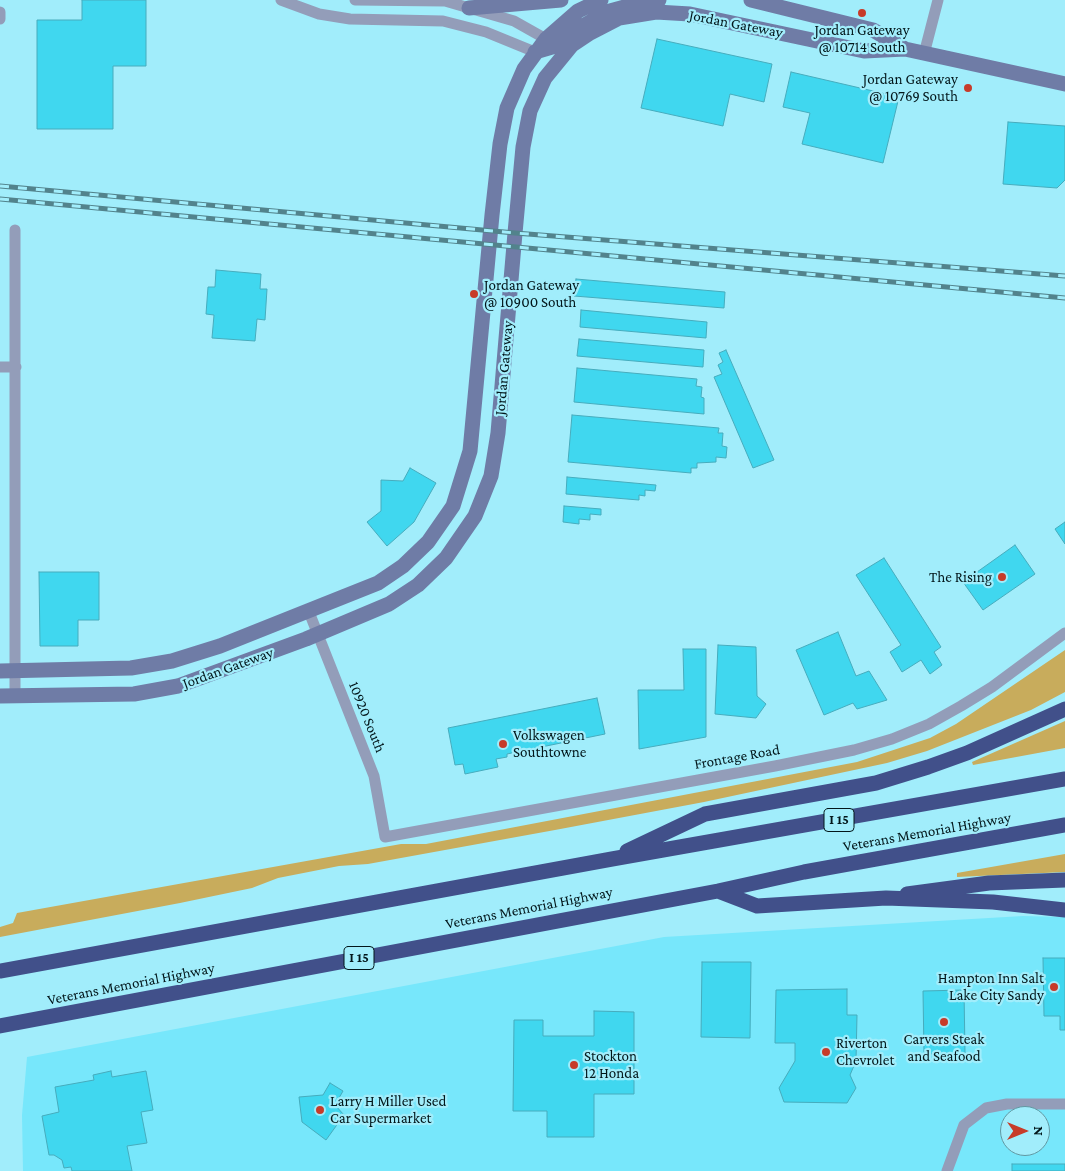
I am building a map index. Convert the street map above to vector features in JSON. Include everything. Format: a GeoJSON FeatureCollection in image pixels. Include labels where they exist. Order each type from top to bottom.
{"type":"FeatureCollection","features":[{"type":"Feature","properties":{"kind":"highway"},"geometry":{"type":"LineString","coordinates":[[612,858],[705,814],[891,779],[967,753],[1065,709]]}},
{"type":"Feature","properties":{"kind":"highway","name":"Veterans Memorial Highway"},"geometry":{"type":"LineString","coordinates":[[0,971],[612,858],[1065,779]]}},
{"type":"Feature","properties":{"kind":"highway","name":"Veterans Memorial Highway"},"geometry":{"type":"LineString","coordinates":[[0,1026],[718,891],[804,872],[1065,825]]}},
{"type":"Feature","properties":{"kind":"highway"},"geometry":{"type":"LineString","coordinates":[[886,898],[924,890],[959,886],[1065,880]]}},
{"type":"Feature","properties":{"kind":"highway"},"geometry":{"type":"LineString","coordinates":[[718,891],[757,906],[886,898],[993,902],[1065,910]]}},
{"type":"Feature","properties":{"kind":"highway"},"geometry":{"type":"LineString","coordinates":[[993,902],[1026,898],[1065,899]]}},
{"type":"Feature","properties":{"kind":"main road"},"geometry":{"type":"LineString","coordinates":[[469,8],[561,0]]}},
{"type":"Feature","properties":{"kind":"main road","name":"Jordan Gateway"},"geometry":{"type":"LineString","coordinates":[[8,671],[131,668],[172,661],[220,646],[378,583],[403,566],[428,542],[453,506],[466,470],[472,438],[500,144],[507,108],[524,70],[543,47],[578,12],[601,0]]}},
{"type":"Feature","properties":{"kind":"main road"},"geometry":{"type":"LineString","coordinates":[[525,138],[521,114],[547,58],[543,47],[610,11],[661,0],[690,14]]}},
{"type":"Feature","properties":{"kind":"main road","name":"Jordan Gateway"},"geometry":{"type":"LineString","coordinates":[[751,0],[873,30],[905,49],[1065,84]]}},
{"type":"Feature","properties":{"kind":"main road","name":"Jordan Gateway"},"geometry":{"type":"LineString","coordinates":[[8,696],[134,694],[178,686],[318,634],[389,604],[418,585],[446,558],[475,516],[490,476],[498,433],[525,138],[530,111],[545,78],[572,46],[590,33],[619,18],[656,12],[690,14],[864,51],[905,49]]}},
{"type":"Feature","properties":{"kind":"street"},"geometry":{"type":"LineString","coordinates":[[281,0],[319,14],[350,19],[443,21],[543,47]]}},
{"type":"Feature","properties":{"kind":"street"},"geometry":{"type":"LineString","coordinates":[[355,0],[445,1],[514,21],[543,47]]}},
{"type":"Feature","properties":{"kind":"street"},"geometry":{"type":"LineString","coordinates":[[924,54],[938,0]]}},
{"type":"Feature","properties":{"kind":"street"},"geometry":{"type":"LineString","coordinates":[[0,12],[0,19]]}},
{"type":"Feature","properties":{"kind":"street"},"geometry":{"type":"LineString","coordinates":[[8,696],[16,367],[15,230]]}},
{"type":"Feature","properties":{"kind":"street"},"geometry":{"type":"LineString","coordinates":[[0,367],[16,367]]}},
{"type":"Feature","properties":{"kind":"street","name":"10920 South"},"geometry":{"type":"LineString","coordinates":[[309,612],[374,776],[385,837]]}},
{"type":"Feature","properties":{"kind":"street","name":"Frontage Road"},"geometry":{"type":"LineString","coordinates":[[385,837],[775,766],[854,750],[892,739],[929,724],[961,706],[1004,678],[1065,633]]}},
{"type":"Feature","properties":{"kind":"street"},"geometry":{"type":"LineString","coordinates":[[947,1171],[959,1132],[970,1118],[981,1110],[996,1105],[1065,1104]]}},
{"type":"Feature","properties":{"kind":"shaded area"},"geometry":{"type":"Polygon","coordinates":[[[1065,650],[1065,692],[1031,710],[927,751],[887,763],[704,802],[368,864],[339,866],[278,878],[252,888],[0,937],[0,927],[13,923],[17,913],[401,844],[426,844],[857,762],[930,738],[956,724],[1065,650]]]}},
{"type":"Feature","properties":{"kind":"shaded area"},"geometry":{"type":"Polygon","coordinates":[[[1065,721],[1065,748],[973,765],[972,762],[1065,721]]]}},
{"type":"Feature","properties":{"kind":"shaded area"},"geometry":{"type":"Polygon","coordinates":[[[1065,854],[1065,872],[957,877],[957,873],[1065,854]]]}},
{"type":"Feature","properties":{"kind":"shaded area"},"geometry":{"type":"Polygon","coordinates":[[[1023,916],[1065,917],[1065,1171],[23,1171],[22,1115],[27,1057],[664,937],[1023,916]]]}},
{"type":"Feature","properties":{"kind":"building"},"geometry":{"type":"Polygon","coordinates":[[[82,0],[146,0],[146,66],[113,66],[113,129],[37,129],[37,20],[82,20],[82,0]]]}},
{"type":"Feature","properties":{"kind":"building"},"geometry":{"type":"Polygon","coordinates":[[[657,39],[772,64],[764,102],[730,94],[723,126],[641,108],[657,39]]]}},
{"type":"Feature","properties":{"kind":"building"},"geometry":{"type":"Polygon","coordinates":[[[791,72],[899,97],[883,163],[802,144],[810,113],[783,107],[791,72]]]}},
{"type":"Feature","properties":{"kind":"building"},"geometry":{"type":"Polygon","coordinates":[[[1008,122],[1065,126],[1065,180],[1057,188],[1003,184],[1008,122]]]}},
{"type":"Feature","properties":{"kind":"building"},"geometry":{"type":"Polygon","coordinates":[[[216,270],[261,274],[260,289],[267,289],[265,320],[257,319],[255,341],[212,338],[214,315],[206,314],[208,287],[215,287],[216,270]]]}},
{"type":"Feature","properties":{"kind":"building"},"geometry":{"type":"Polygon","coordinates":[[[576,279],[725,292],[724,308],[574,296],[576,279]]]}},
{"type":"Feature","properties":{"kind":"building"},"geometry":{"type":"Polygon","coordinates":[[[581,310],[707,322],[706,338],[580,327],[581,310]]]}},
{"type":"Feature","properties":{"kind":"building"},"geometry":{"type":"Polygon","coordinates":[[[579,339],[704,350],[703,367],[577,356],[579,339]]]}},
{"type":"Feature","properties":{"kind":"building"},"geometry":{"type":"Polygon","coordinates":[[[726,350],[774,460],[753,468],[714,377],[722,374],[718,365],[723,362],[719,353],[726,350]]]}},
{"type":"Feature","properties":{"kind":"building"},"geometry":{"type":"Polygon","coordinates":[[[577,368],[697,379],[696,386],[702,387],[701,397],[704,398],[704,414],[574,402],[577,368]]]}},
{"type":"Feature","properties":{"kind":"building"},"geometry":{"type":"Polygon","coordinates":[[[572,415],[719,428],[718,433],[723,433],[722,446],[727,447],[726,458],[716,457],[716,462],[697,463],[697,468],[691,468],[691,473],[568,462],[572,415]]]}},
{"type":"Feature","properties":{"kind":"building"},"geometry":{"type":"Polygon","coordinates":[[[410,468],[436,483],[414,522],[387,546],[367,522],[381,511],[381,480],[403,481],[410,468]]]}},
{"type":"Feature","properties":{"kind":"building"},"geometry":{"type":"Polygon","coordinates":[[[567,477],[656,485],[655,491],[645,490],[645,496],[639,495],[639,500],[566,494],[567,477]]]}},
{"type":"Feature","properties":{"kind":"building"},"geometry":{"type":"Polygon","coordinates":[[[564,506],[601,509],[601,515],[590,514],[590,520],[579,519],[579,524],[563,522],[564,506]]]}},
{"type":"Feature","properties":{"kind":"building"},"geometry":{"type":"Polygon","coordinates":[[[1065,522],[1065,544],[1055,529],[1065,522]]]}},
{"type":"Feature","properties":{"kind":"building"},"geometry":{"type":"Polygon","coordinates":[[[1015,545],[1035,574],[983,610],[963,582],[1015,545]]]}},
{"type":"Feature","properties":{"kind":"building"},"geometry":{"type":"Polygon","coordinates":[[[884,558],[941,647],[934,652],[942,665],[930,674],[921,660],[902,672],[890,652],[901,645],[856,575],[884,558]]]}},
{"type":"Feature","properties":{"kind":"building"},"geometry":{"type":"Polygon","coordinates":[[[39,572],[99,572],[99,620],[78,620],[78,646],[40,646],[39,572]]]}},
{"type":"Feature","properties":{"kind":"building"},"geometry":{"type":"Polygon","coordinates":[[[838,632],[856,676],[869,671],[887,700],[857,709],[853,703],[824,715],[796,650],[838,632]]]}},
{"type":"Feature","properties":{"kind":"building"},"geometry":{"type":"Polygon","coordinates":[[[718,645],[756,647],[757,696],[766,704],[756,718],[715,714],[718,645]]]}},
{"type":"Feature","properties":{"kind":"building"},"geometry":{"type":"Polygon","coordinates":[[[683,649],[706,649],[706,737],[639,749],[638,690],[684,690],[683,649]]]}},
{"type":"Feature","properties":{"kind":"building","name":"Volkswagen Southtowne"},"geometry":{"type":"Polygon","coordinates":[[[597,698],[605,734],[507,754],[507,757],[496,759],[498,767],[465,774],[463,764],[455,765],[448,728],[597,698]]]}},
{"type":"Feature","properties":{"kind":"building","name":"Hampton Inn Salt Lake City Sandy"},"geometry":{"type":"Polygon","coordinates":[[[1043,958],[1065,958],[1065,1030],[1060,1030],[1060,1016],[1044,1016],[1043,958]]]}},
{"type":"Feature","properties":{"kind":"building"},"geometry":{"type":"Polygon","coordinates":[[[702,962],[751,962],[750,1038],[701,1037],[702,962]]]}},
{"type":"Feature","properties":{"kind":"building","name":"Riverton Chevrolet"},"geometry":{"type":"Polygon","coordinates":[[[847,989],[847,1015],[857,1015],[856,1061],[850,1075],[856,1088],[847,1103],[784,1102],[779,1088],[795,1061],[795,1043],[775,1043],[776,990],[847,989]]]}},
{"type":"Feature","properties":{"kind":"building","name":"Carvers Steak and Seafood"},"geometry":{"type":"Polygon","coordinates":[[[964,990],[965,1053],[924,1054],[923,991],[964,990]]]}},
{"type":"Feature","properties":{"kind":"building","name":"Stockton 12 Honda"},"geometry":{"type":"Polygon","coordinates":[[[594,1011],[634,1012],[634,1094],[594,1094],[594,1137],[547,1137],[547,1111],[513,1111],[514,1020],[543,1020],[543,1036],[594,1036],[594,1011]]]}},
{"type":"Feature","properties":{"kind":"building"},"geometry":{"type":"Polygon","coordinates":[[[111,1071],[112,1077],[146,1071],[153,1110],[141,1112],[147,1143],[127,1146],[132,1171],[72,1171],[71,1167],[64,1168],[62,1160],[54,1155],[49,1155],[42,1116],[59,1112],[55,1087],[94,1080],[93,1075],[111,1071]]]}},
{"type":"Feature","properties":{"kind":"building","name":"Larry H Miller Used Car Supermarket"},"geometry":{"type":"Polygon","coordinates":[[[330,1083],[343,1091],[335,1105],[344,1115],[326,1140],[302,1122],[299,1097],[323,1095],[330,1083]]]}},
{"type":"Feature","properties":{"kind":"building"},"geometry":{"type":"Polygon","coordinates":[[[1012,1164],[1065,1164],[1065,1171],[1012,1171],[1012,1164]]]}},
{"type":"Feature","properties":{"kind":"railway"},"geometry":{"type":"LineString","coordinates":[[0,186],[515,233],[1065,276]]}},
{"type":"Feature","properties":{"kind":"railway"},"geometry":{"type":"LineString","coordinates":[[0,199],[1065,298]]}},
{"type":"Feature","properties":{"kind":"place","name":"Jordan Gateway @ 10714 South"},"geometry":{"type":"Point","coordinates":[862,13]}},
{"type":"Feature","properties":{"kind":"place","name":"Jordan Gateway @ 10769 South"},"geometry":{"type":"Point","coordinates":[968,88]}},
{"type":"Feature","properties":{"kind":"place","name":"Jordan Gateway @ 10900 South"},"geometry":{"type":"Point","coordinates":[474,294]}},
{"type":"Feature","properties":{"kind":"place","name":"The Rising"},"geometry":{"type":"Point","coordinates":[1002,577]}},
{"type":"Feature","properties":{"kind":"place","name":"Volkswagen Southtowne"},"geometry":{"type":"Point","coordinates":[503,744]}},
{"type":"Feature","properties":{"kind":"place","name":"Hampton Inn Salt Lake City Sandy"},"geometry":{"type":"Point","coordinates":[1054,987]}},
{"type":"Feature","properties":{"kind":"place","name":"Carvers Steak and Seafood"},"geometry":{"type":"Point","coordinates":[944,1022]}},
{"type":"Feature","properties":{"kind":"place","name":"Riverton Chevrolet"},"geometry":{"type":"Point","coordinates":[826,1052]}},
{"type":"Feature","properties":{"kind":"place","name":"Stockton 12 Honda"},"geometry":{"type":"Point","coordinates":[574,1065]}},
{"type":"Feature","properties":{"kind":"place","name":"Larry H Miller Used Car Supermarket"},"geometry":{"type":"Point","coordinates":[320,1110]}}]}
